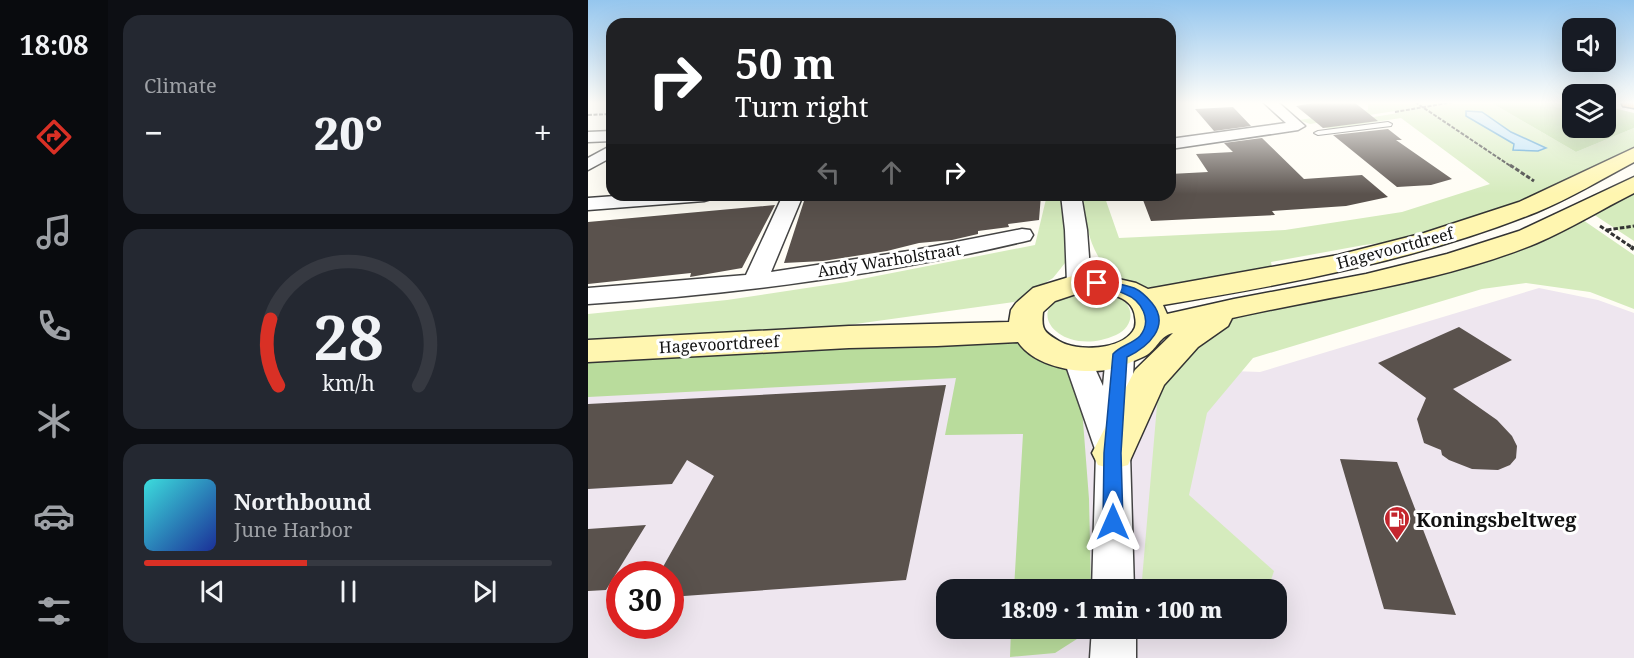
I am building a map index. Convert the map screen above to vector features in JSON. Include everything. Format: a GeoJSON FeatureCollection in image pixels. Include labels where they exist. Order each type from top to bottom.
{"type":"FeatureCollection","features":[{"type":"Feature","properties":{"kind":"main road","name":"Hagevoortdreef"},"geometry":{"type":"LineString","coordinates":[[1147,313],[1240,283],[1346,261],[1450,234],[1531,206],[1634,154]]}},
{"type":"Feature","properties":{"kind":"main road","name":"Hagevoortdreef"},"geometry":{"type":"LineString","coordinates":[[1147,313],[1234,308],[1366,283],[1457,261],[1528,237],[1634,184]]}},
{"type":"Feature","properties":{"kind":"main road"},"geometry":{"type":"LineString","coordinates":[[1079,283],[1114,285],[1130,291],[1147,313],[1146,338],[1135,347],[1120,354],[1100,359],[1078,360],[1044,350],[1032,342],[1026,322],[1034,301],[1046,293],[1079,283]]}},
{"type":"Feature","properties":{"kind":"main road"},"geometry":{"type":"LineString","coordinates":[[1113,453],[1148,379],[1186,339],[1234,308]]}},
{"type":"Feature","properties":{"kind":"main road","name":"Hagevoortdreef"},"geometry":{"type":"LineString","coordinates":[[588,351],[849,336],[937,336],[1026,322]]}},
{"type":"Feature","properties":{"kind":"street"},"geometry":{"type":"LineString","coordinates":[[1176,143],[1250,133]]}},
{"type":"Feature","properties":{"kind":"street"},"geometry":{"type":"LineString","coordinates":[[588,137],[606,136]]}},
{"type":"Feature","properties":{"kind":"street"},"geometry":{"type":"LineString","coordinates":[[588,165],[606,154]]}},
{"type":"Feature","properties":{"kind":"street"},"geometry":{"type":"LineString","coordinates":[[588,204],[627,201]]}},
{"type":"Feature","properties":{"kind":"street"},"geometry":{"type":"LineString","coordinates":[[755,281],[790,201]]}},
{"type":"Feature","properties":{"kind":"street"},"geometry":{"type":"LineString","coordinates":[[1072,201],[1079,283]]}},
{"type":"Feature","properties":{"kind":"street","name":"Andy Warholstraat"},"geometry":{"type":"LineString","coordinates":[[588,296],[755,281],[955,250],[1022,236]]}},
{"type":"Feature","properties":{"kind":"street"},"geometry":{"type":"LineString","coordinates":[[1113,579],[1113,453],[1120,354]]}},
{"type":"Feature","properties":{"kind":"street"},"geometry":{"type":"LineString","coordinates":[[1078,360],[1113,453]]}},
{"type":"Feature","properties":{"kind":"street"},"geometry":{"type":"LineString","coordinates":[[1113,658],[1114,639]]}},
{"type":"Feature","properties":{"kind":"path"},"geometry":{"type":"LineString","coordinates":[[1461,133],[1553,195]]}},
{"type":"Feature","properties":{"kind":"path"},"geometry":{"type":"LineString","coordinates":[[1580,213],[1634,249]]}},
{"type":"Feature","properties":{"kind":"path"},"geometry":{"type":"LineString","coordinates":[[1606,230],[1634,226]]}},
{"type":"Feature","properties":{"kind":"shaded area"},"geometry":{"type":"Polygon","coordinates":[[[1539,288],[1598,300],[1634,313],[1634,658],[588,658],[588,388],[1043,364],[1260,372],[1539,288]]]}},
{"type":"Feature","properties":{"kind":"green space"},"geometry":{"type":"Polygon","coordinates":[[[1421,133],[1543,133],[1576,152],[1610,138],[1616,138],[1616,135],[1623,133],[1634,133],[1634,147],[1534,200],[1421,238],[1364,245],[1271,262],[1272,267],[1159,289],[1122,279],[1100,260],[1088,231],[1083,201],[1106,201],[1119,238],[1285,230],[1402,212],[1490,184],[1421,133]]]}},
{"type":"Feature","properties":{"kind":"green space"},"geometry":{"type":"Polygon","coordinates":[[[1543,133],[1562,133],[1562,138],[1610,138],[1576,152],[1543,133]]]}},
{"type":"Feature","properties":{"kind":"green space"},"geometry":{"type":"Polygon","coordinates":[[[1634,193],[1634,241],[1593,214],[1634,193]]]}},
{"type":"Feature","properties":{"kind":"green space"},"geometry":{"type":"Polygon","coordinates":[[[1046,201],[1063,201],[1065,263],[1053,278],[1014,302],[841,326],[588,340],[588,314],[727,300],[846,282],[1035,245],[1046,201]]]}},
{"type":"Feature","properties":{"kind":"green space"},"geometry":{"type":"Polygon","coordinates":[[[1583,220],[1634,255],[1634,309],[1590,292],[1526,283],[1482,289],[1253,358],[1207,413],[1189,495],[1274,571],[1271,579],[1142,579],[1159,382],[1173,361],[1229,320],[1583,220]]]}},
{"type":"Feature","properties":{"kind":"green space"},"geometry":{"type":"Polygon","coordinates":[[[1091,290],[1112,294],[1124,301],[1130,311],[1126,327],[1116,335],[1094,341],[1075,340],[1060,334],[1051,325],[1047,314],[1052,304],[1066,295],[1091,290]]]}},
{"type":"Feature","properties":{"kind":"green space"},"geometry":{"type":"Polygon","coordinates":[[[988,339],[1017,343],[1068,369],[1081,395],[1089,499],[1091,579],[1015,579],[1023,434],[945,435],[956,378],[588,397],[588,360],[988,339]]]}},
{"type":"Feature","properties":{"kind":"green space"},"geometry":{"type":"Polygon","coordinates":[[[1011,639],[1077,639],[1055,653],[1010,657],[1011,639]]]}},
{"type":"Feature","properties":{"kind":"water"},"geometry":{"type":"Polygon","coordinates":[[[1495,133],[1513,133],[1546,148],[1538,151],[1513,150],[1514,144],[1495,133]]]}},
{"type":"Feature","properties":{"kind":"building"},"geometry":{"type":"Polygon","coordinates":[[[1393,133],[1402,140],[1396,140],[1452,179],[1431,185],[1397,187],[1333,135],[1393,133]]]}},
{"type":"Feature","properties":{"kind":"building"},"geometry":{"type":"Polygon","coordinates":[[[1262,138],[1304,179],[1362,175],[1388,197],[1346,206],[1272,211],[1275,215],[1151,221],[1143,201],[1176,201],[1176,174],[1208,172],[1196,154],[1233,152],[1224,143],[1262,138]]]}},
{"type":"Feature","properties":{"kind":"building"},"geometry":{"type":"Polygon","coordinates":[[[804,201],[1041,201],[1039,220],[1008,224],[1009,227],[978,231],[978,234],[952,240],[919,243],[887,251],[823,261],[784,263],[804,201]]]}},
{"type":"Feature","properties":{"kind":"building"},"geometry":{"type":"Polygon","coordinates":[[[775,205],[742,268],[690,277],[691,273],[588,284],[588,222],[775,205]]]}},
{"type":"Feature","properties":{"kind":"building"},"geometry":{"type":"Polygon","coordinates":[[[1459,327],[1512,360],[1453,389],[1497,420],[1512,436],[1517,446],[1516,458],[1510,465],[1498,470],[1472,469],[1449,460],[1442,455],[1441,450],[1424,443],[1417,419],[1426,398],[1378,363],[1459,327]]]}},
{"type":"Feature","properties":{"kind":"building"},"geometry":{"type":"Polygon","coordinates":[[[946,385],[906,580],[684,596],[684,561],[666,561],[714,476],[687,460],[672,484],[588,489],[588,404],[946,385]]]}},
{"type":"Feature","properties":{"kind":"building"},"geometry":{"type":"Polygon","coordinates":[[[1340,459],[1397,462],[1456,615],[1384,609],[1340,459]]]}},
{"type":"Feature","properties":{"kind":"building"},"geometry":{"type":"Polygon","coordinates":[[[646,525],[624,561],[606,561],[606,590],[588,591],[588,529],[646,525]]]}},
{"type":"Feature","properties":{"kind":"place","name":"Koningsbeltweg"},"geometry":{"type":"Point","coordinates":[1397,542]}},
{"type":"Feature","properties":{"kind":"route"},"geometry":{"type":"LineString","coordinates":[[1097,283],[1114,285],[1130,291],[1142,299],[1149,308],[1152,318],[1152,328],[1146,338],[1135,347],[1120,354],[1113,453],[1113,522]]}}]}
